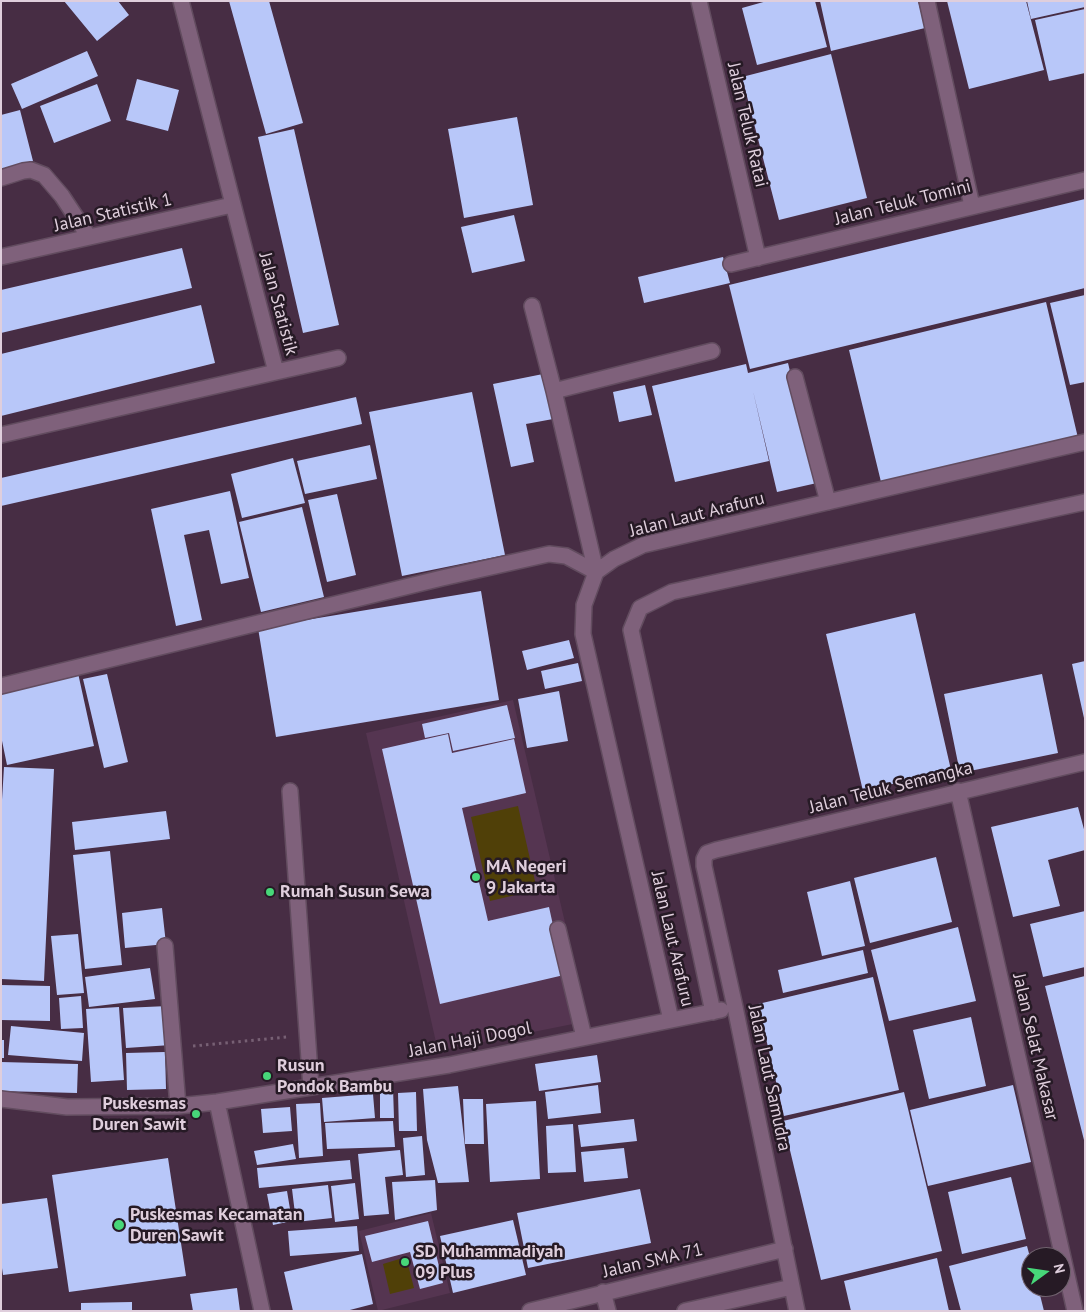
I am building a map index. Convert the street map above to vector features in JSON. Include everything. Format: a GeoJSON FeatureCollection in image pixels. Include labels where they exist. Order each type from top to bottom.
{"type":"FeatureCollection","features":[{"type":"Feature","properties":{"kind":"street","name":"Jalan Statistik"},"geometry":{"type":"LineString","coordinates":[[1,435],[276,372],[180,1]]}},
{"type":"Feature","properties":{"kind":"street","name":"Jalan Teluk Ratai"},"geometry":{"type":"LineString","coordinates":[[699,1],[758,258]]}},
{"type":"Feature","properties":{"kind":"street"},"geometry":{"type":"LineString","coordinates":[[927,1],[972,206]]}},
{"type":"Feature","properties":{"kind":"street"},"geometry":{"type":"LineString","coordinates":[[1,178],[31,170],[44,175],[62,196],[89,237]]}},
{"type":"Feature","properties":{"kind":"street","name":"Jalan Teluk Tomini"},"geometry":{"type":"LineString","coordinates":[[731,264],[1085,180]]}},
{"type":"Feature","properties":{"kind":"street","name":"Jalan Statistik 1"},"geometry":{"type":"LineString","coordinates":[[1,256],[232,205]]}},
{"type":"Feature","properties":{"kind":"street"},"geometry":{"type":"LineString","coordinates":[[532,306],[554,391],[596,572]]}},
{"type":"Feature","properties":{"kind":"street"},"geometry":{"type":"LineString","coordinates":[[554,391],[712,351]]}},
{"type":"Feature","properties":{"kind":"street"},"geometry":{"type":"LineString","coordinates":[[276,372],[338,358]]}},
{"type":"Feature","properties":{"kind":"street"},"geometry":{"type":"LineString","coordinates":[[796,377],[828,502]]}},
{"type":"Feature","properties":{"kind":"street","name":"Jalan Laut Arafuru"},"geometry":{"type":"LineString","coordinates":[[671,1020],[583,634],[584,605],[596,572],[614,558],[643,545],[1085,442]]}},
{"type":"Feature","properties":{"kind":"street","name":"Jalan Laut Arafuru"},"geometry":{"type":"LineString","coordinates":[[712,1012],[631,630],[640,608],[672,592],[1085,502]]}},
{"type":"Feature","properties":{"kind":"street"},"geometry":{"type":"LineString","coordinates":[[1,686],[442,578],[549,554],[566,556],[596,572]]}},
{"type":"Feature","properties":{"kind":"street","name":"Jalan Teluk Semangka"},"geometry":{"type":"LineString","coordinates":[[707,853],[958,791],[1085,762]]}},
{"type":"Feature","properties":{"kind":"street"},"geometry":{"type":"LineString","coordinates":[[290,791],[311,1087]]}},
{"type":"Feature","properties":{"kind":"street","name":"Jalan Selat Makasar"},"geometry":{"type":"LineString","coordinates":[[958,791],[1075,1311]]}},
{"type":"Feature","properties":{"kind":"street","name":"Jalan Laut Samudra"},"geometry":{"type":"LineString","coordinates":[[707,853],[704,858],[704,866],[735,1007],[797,1311]]}},
{"type":"Feature","properties":{"kind":"street"},"geometry":{"type":"LineString","coordinates":[[558,929],[584,1037]]}},
{"type":"Feature","properties":{"kind":"street"},"geometry":{"type":"LineString","coordinates":[[165,946],[178,1106]]}},
{"type":"Feature","properties":{"kind":"street","name":"Jalan Haji Dogol"},"geometry":{"type":"LineString","coordinates":[[1,1099],[66,1107],[178,1106],[217,1102],[449,1065],[735,1007]]}},
{"type":"Feature","properties":{"kind":"street"},"geometry":{"type":"LineString","coordinates":[[217,1102],[262,1311]]}},
{"type":"Feature","properties":{"kind":"street","name":"Jalan SMA 71"},"geometry":{"type":"LineString","coordinates":[[530,1311],[785,1249]]}},
{"type":"Feature","properties":{"kind":"street"},"geometry":{"type":"LineString","coordinates":[[686,1311],[792,1287]]}},
{"type":"Feature","properties":{"kind":"street"},"geometry":{"type":"LineString","coordinates":[[603,1292],[608,1311]]}},
{"type":"Feature","properties":{"kind":"path"},"geometry":{"type":"LineString","coordinates":[[173,1048],[307,1036]]}},
{"type":"Feature","properties":{"kind":"shaded area","name":"MA Negeri 9 Jakarta"},"geometry":{"type":"Polygon","coordinates":[[[513,700],[588,1021],[438,1051],[366,733],[513,700]]]}},
{"type":"Feature","properties":{"kind":"shaded area"},"geometry":{"type":"Polygon","coordinates":[[[518,806],[537,890],[490,901],[471,817],[518,806]]]}},
{"type":"Feature","properties":{"kind":"shaded area","name":"SD Muhammadiyah 09 Plus"},"geometry":{"type":"Polygon","coordinates":[[[431,1213],[450,1293],[378,1311],[359,1231],[431,1213]]]}},
{"type":"Feature","properties":{"kind":"shaded area"},"geometry":{"type":"Polygon","coordinates":[[[406,1257],[414,1288],[390,1294],[383,1264],[406,1257]]]}},
{"type":"Feature","properties":{"kind":"building"},"geometry":{"type":"Polygon","coordinates":[[[64,1],[118,1],[129,15],[97,41],[64,1]]]}},
{"type":"Feature","properties":{"kind":"building"},"geometry":{"type":"Polygon","coordinates":[[[229,1],[269,1],[303,123],[266,134],[229,1]]]}},
{"type":"Feature","properties":{"kind":"building"},"geometry":{"type":"Polygon","coordinates":[[[767,1],[815,1],[827,47],[757,65],[742,8],[767,1]]]}},
{"type":"Feature","properties":{"kind":"building"},"geometry":{"type":"Polygon","coordinates":[[[820,1],[918,1],[925,28],[831,51],[820,1]]]}},
{"type":"Feature","properties":{"kind":"building"},"geometry":{"type":"Polygon","coordinates":[[[947,1],[1026,1],[1044,70],[969,89],[947,1]]]}},
{"type":"Feature","properties":{"kind":"building"},"geometry":{"type":"Polygon","coordinates":[[[1027,1],[1085,1],[1085,7],[1031,19],[1027,1]]]}},
{"type":"Feature","properties":{"kind":"building"},"geometry":{"type":"Polygon","coordinates":[[[1085,9],[1085,73],[1049,81],[1035,20],[1085,9]]]}},
{"type":"Feature","properties":{"kind":"building"},"geometry":{"type":"Polygon","coordinates":[[[87,51],[98,76],[22,109],[11,84],[87,51]]]}},
{"type":"Feature","properties":{"kind":"building"},"geometry":{"type":"Polygon","coordinates":[[[831,54],[867,198],[779,220],[742,77],[831,54]]]}},
{"type":"Feature","properties":{"kind":"building"},"geometry":{"type":"Polygon","coordinates":[[[137,79],[179,90],[168,131],[126,120],[137,79]]]}},
{"type":"Feature","properties":{"kind":"building"},"geometry":{"type":"Polygon","coordinates":[[[97,84],[111,121],[54,143],[40,106],[97,84]]]}},
{"type":"Feature","properties":{"kind":"building"},"geometry":{"type":"Polygon","coordinates":[[[20,110],[33,161],[1,169],[1,115],[20,110]]]}},
{"type":"Feature","properties":{"kind":"building"},"geometry":{"type":"Polygon","coordinates":[[[517,117],[533,205],[464,218],[448,129],[517,117]]]}},
{"type":"Feature","properties":{"kind":"building"},"geometry":{"type":"Polygon","coordinates":[[[294,129],[339,325],[303,333],[258,137],[294,129]]]}},
{"type":"Feature","properties":{"kind":"building"},"geometry":{"type":"Polygon","coordinates":[[[1085,199],[1085,288],[750,369],[729,285],[1085,199]]]}},
{"type":"Feature","properties":{"kind":"building"},"geometry":{"type":"Polygon","coordinates":[[[514,215],[525,261],[472,273],[461,227],[514,215]]]}},
{"type":"Feature","properties":{"kind":"building"},"geometry":{"type":"Polygon","coordinates":[[[182,248],[192,288],[1,333],[1,290],[182,248]]]}},
{"type":"Feature","properties":{"kind":"building"},"geometry":{"type":"Polygon","coordinates":[[[723,257],[730,283],[644,303],[638,277],[723,257]]]}},
{"type":"Feature","properties":{"kind":"building"},"geometry":{"type":"Polygon","coordinates":[[[1085,295],[1085,382],[1070,385],[1050,303],[1085,295]]]}},
{"type":"Feature","properties":{"kind":"building"},"geometry":{"type":"Polygon","coordinates":[[[1046,302],[1078,438],[882,486],[849,350],[1046,302]]]}},
{"type":"Feature","properties":{"kind":"building"},"geometry":{"type":"Polygon","coordinates":[[[201,305],[215,363],[1,416],[1,354],[201,305]]]}},
{"type":"Feature","properties":{"kind":"building"},"geometry":{"type":"Polygon","coordinates":[[[788,363],[817,483],[777,492],[753,391],[769,461],[675,482],[652,386],[746,364],[748,373],[788,363]]]}},
{"type":"Feature","properties":{"kind":"building"},"geometry":{"type":"Polygon","coordinates":[[[543,374],[553,419],[526,424],[534,462],[511,467],[493,384],[543,374]]]}},
{"type":"Feature","properties":{"kind":"building"},"geometry":{"type":"Polygon","coordinates":[[[645,385],[652,415],[619,422],[613,392],[645,385]]]}},
{"type":"Feature","properties":{"kind":"building"},"geometry":{"type":"Polygon","coordinates":[[[472,392],[505,555],[402,576],[369,412],[472,392]]]}},
{"type":"Feature","properties":{"kind":"building"},"geometry":{"type":"Polygon","coordinates":[[[356,397],[362,424],[1,506],[1,478],[356,397]]]}},
{"type":"Feature","properties":{"kind":"building"},"geometry":{"type":"Polygon","coordinates":[[[370,445],[377,479],[305,494],[297,461],[370,445]]]}},
{"type":"Feature","properties":{"kind":"building"},"geometry":{"type":"Polygon","coordinates":[[[293,458],[305,503],[242,518],[231,474],[293,458]]]}},
{"type":"Feature","properties":{"kind":"building"},"geometry":{"type":"Polygon","coordinates":[[[230,491],[249,578],[221,584],[209,530],[184,535],[202,620],[176,626],[151,509],[230,491]]]}},
{"type":"Feature","properties":{"kind":"building"},"geometry":{"type":"Polygon","coordinates":[[[337,494],[356,575],[327,582],[308,500],[337,494]]]}},
{"type":"Feature","properties":{"kind":"building"},"geometry":{"type":"Polygon","coordinates":[[[302,507],[324,597],[261,612],[239,522],[302,507]]]}},
{"type":"Feature","properties":{"kind":"building"},"geometry":{"type":"Polygon","coordinates":[[[481,591],[499,700],[276,737],[258,628],[481,591]]]}},
{"type":"Feature","properties":{"kind":"building"},"geometry":{"type":"Polygon","coordinates":[[[915,613],[951,770],[863,791],[826,634],[915,613]]]}},
{"type":"Feature","properties":{"kind":"building"},"geometry":{"type":"Polygon","coordinates":[[[569,640],[574,658],[527,670],[522,651],[569,640]]]}},
{"type":"Feature","properties":{"kind":"building"},"geometry":{"type":"Polygon","coordinates":[[[1085,661],[1085,717],[1084,718],[1072,664],[1085,661]]]}},
{"type":"Feature","properties":{"kind":"building"},"geometry":{"type":"Polygon","coordinates":[[[578,663],[582,681],[545,689],[541,671],[578,663]]]}},
{"type":"Feature","properties":{"kind":"building"},"geometry":{"type":"Polygon","coordinates":[[[78,673],[94,746],[7,765],[1,736],[1,689],[78,673]]]}},
{"type":"Feature","properties":{"kind":"building"},"geometry":{"type":"Polygon","coordinates":[[[107,674],[128,762],[104,768],[83,679],[107,674]]]}},
{"type":"Feature","properties":{"kind":"building"},"geometry":{"type":"Polygon","coordinates":[[[1042,674],[1058,753],[960,773],[944,694],[1042,674]]]}},
{"type":"Feature","properties":{"kind":"building"},"geometry":{"type":"Polygon","coordinates":[[[559,691],[568,741],[527,748],[518,699],[559,691]]]}},
{"type":"Feature","properties":{"kind":"building"},"geometry":{"type":"Polygon","coordinates":[[[507,705],[515,738],[453,751],[449,733],[425,738],[422,724],[507,705]]]}},
{"type":"Feature","properties":{"kind":"building"},"geometry":{"type":"Polygon","coordinates":[[[448,734],[452,753],[514,739],[526,793],[462,808],[488,921],[549,907],[564,975],[440,1004],[382,749],[448,734]]]}},
{"type":"Feature","properties":{"kind":"building"},"geometry":{"type":"Polygon","coordinates":[[[4,767],[54,769],[44,981],[1,979],[1,816],[4,767]]]}},
{"type":"Feature","properties":{"kind":"building"},"geometry":{"type":"Polygon","coordinates":[[[1078,807],[1085,833],[1085,850],[1048,860],[1060,906],[1013,917],[991,827],[1078,807]]]}},
{"type":"Feature","properties":{"kind":"building"},"geometry":{"type":"Polygon","coordinates":[[[166,811],[170,839],[75,850],[72,822],[166,811]]]}},
{"type":"Feature","properties":{"kind":"building"},"geometry":{"type":"Polygon","coordinates":[[[110,851],[122,965],[85,969],[73,855],[110,851]]]}},
{"type":"Feature","properties":{"kind":"building"},"geometry":{"type":"Polygon","coordinates":[[[936,857],[952,922],[870,943],[854,878],[936,857]]]}},
{"type":"Feature","properties":{"kind":"building"},"geometry":{"type":"Polygon","coordinates":[[[850,881],[865,946],[822,956],[807,892],[850,881]]]}},
{"type":"Feature","properties":{"kind":"building"},"geometry":{"type":"Polygon","coordinates":[[[162,908],[166,944],[125,948],[122,913],[162,908]]]}},
{"type":"Feature","properties":{"kind":"building"},"geometry":{"type":"Polygon","coordinates":[[[1085,911],[1085,967],[1043,977],[1030,924],[1085,911]]]}},
{"type":"Feature","properties":{"kind":"building"},"geometry":{"type":"Polygon","coordinates":[[[958,927],[976,1001],[889,1021],[871,950],[958,927]]]}},
{"type":"Feature","properties":{"kind":"building"},"geometry":{"type":"Polygon","coordinates":[[[78,934],[84,993],[57,995],[51,936],[78,934]]]}},
{"type":"Feature","properties":{"kind":"building"},"geometry":{"type":"Polygon","coordinates":[[[863,950],[868,973],[783,993],[778,970],[863,950]]]}},
{"type":"Feature","properties":{"kind":"building"},"geometry":{"type":"Polygon","coordinates":[[[150,968],[155,999],[89,1007],[85,977],[150,968]]]}},
{"type":"Feature","properties":{"kind":"building"},"geometry":{"type":"Polygon","coordinates":[[[1085,976],[1085,1140],[1084,1140],[1045,986],[1085,976]]]}},
{"type":"Feature","properties":{"kind":"building"},"geometry":{"type":"Polygon","coordinates":[[[873,977],[899,1090],[784,1116],[758,1004],[873,977]]]}},
{"type":"Feature","properties":{"kind":"building"},"geometry":{"type":"Polygon","coordinates":[[[1,985],[50,986],[50,1021],[1,1020],[1,985]]]}},
{"type":"Feature","properties":{"kind":"building"},"geometry":{"type":"Polygon","coordinates":[[[81,996],[83,1028],[61,1029],[59,998],[81,996]]]}},
{"type":"Feature","properties":{"kind":"building"},"geometry":{"type":"Polygon","coordinates":[[[168,1006],[171,1045],[126,1048],[123,1008],[168,1006]]]}},
{"type":"Feature","properties":{"kind":"building"},"geometry":{"type":"Polygon","coordinates":[[[119,1007],[124,1080],[91,1082],[86,1009],[119,1007]]]}},
{"type":"Feature","properties":{"kind":"building"},"geometry":{"type":"Polygon","coordinates":[[[971,1017],[986,1086],[929,1099],[913,1030],[971,1017]]]}},
{"type":"Feature","properties":{"kind":"building"},"geometry":{"type":"Polygon","coordinates":[[[11,1026],[84,1033],[82,1061],[8,1055],[11,1026]]]}},
{"type":"Feature","properties":{"kind":"building"},"geometry":{"type":"Polygon","coordinates":[[[1,1040],[4,1040],[4,1058],[1,1058],[1,1040]]]}},
{"type":"Feature","properties":{"kind":"building"},"geometry":{"type":"Polygon","coordinates":[[[165,1052],[166,1089],[127,1090],[126,1053],[165,1052]]]}},
{"type":"Feature","properties":{"kind":"building"},"geometry":{"type":"Polygon","coordinates":[[[597,1055],[601,1082],[539,1091],[535,1064],[597,1055]]]}},
{"type":"Feature","properties":{"kind":"building"},"geometry":{"type":"Polygon","coordinates":[[[1,1062],[78,1064],[77,1093],[1,1091],[1,1062]]]}},
{"type":"Feature","properties":{"kind":"building"},"geometry":{"type":"Polygon","coordinates":[[[598,1085],[601,1113],[548,1119],[545,1092],[598,1085]]]}},
{"type":"Feature","properties":{"kind":"building"},"geometry":{"type":"Polygon","coordinates":[[[1013,1085],[1031,1162],[928,1186],[910,1110],[1013,1085]]]}},
{"type":"Feature","properties":{"kind":"building"},"geometry":{"type":"Polygon","coordinates":[[[458,1086],[469,1182],[438,1183],[427,1140],[423,1089],[458,1086]]]}},
{"type":"Feature","properties":{"kind":"building"},"geometry":{"type":"Polygon","coordinates":[[[380,1088],[393,1088],[394,1118],[380,1118],[380,1088]]]}},
{"type":"Feature","properties":{"kind":"building"},"geometry":{"type":"Polygon","coordinates":[[[416,1092],[417,1131],[399,1131],[398,1093],[416,1092]]]}},
{"type":"Feature","properties":{"kind":"building"},"geometry":{"type":"Polygon","coordinates":[[[904,1092],[942,1251],[821,1280],[783,1121],[904,1092]]]}},
{"type":"Feature","properties":{"kind":"building"},"geometry":{"type":"Polygon","coordinates":[[[373,1094],[375,1118],[324,1122],[322,1098],[373,1094]]]}},
{"type":"Feature","properties":{"kind":"building"},"geometry":{"type":"Polygon","coordinates":[[[463,1099],[483,1099],[484,1144],[465,1144],[463,1099]]]}},
{"type":"Feature","properties":{"kind":"building"},"geometry":{"type":"Polygon","coordinates":[[[536,1101],[540,1179],[490,1182],[486,1104],[536,1101]]]}},
{"type":"Feature","properties":{"kind":"building"},"geometry":{"type":"Polygon","coordinates":[[[320,1103],[323,1156],[299,1158],[296,1104],[320,1103]]]}},
{"type":"Feature","properties":{"kind":"building"},"geometry":{"type":"Polygon","coordinates":[[[290,1107],[292,1131],[263,1133],[261,1109],[290,1107]]]}},
{"type":"Feature","properties":{"kind":"building"},"geometry":{"type":"Polygon","coordinates":[[[634,1119],[637,1141],[581,1147],[578,1125],[634,1119]]]}},
{"type":"Feature","properties":{"kind":"building"},"geometry":{"type":"Polygon","coordinates":[[[393,1121],[395,1147],[327,1149],[325,1123],[393,1121]]]}},
{"type":"Feature","properties":{"kind":"building"},"geometry":{"type":"Polygon","coordinates":[[[573,1124],[576,1172],[548,1173],[546,1126],[573,1124]]]}},
{"type":"Feature","properties":{"kind":"building"},"geometry":{"type":"Polygon","coordinates":[[[422,1136],[425,1175],[406,1177],[403,1138],[422,1136]]]}},
{"type":"Feature","properties":{"kind":"building"},"geometry":{"type":"Polygon","coordinates":[[[293,1144],[296,1159],[257,1165],[254,1151],[293,1144]]]}},
{"type":"Feature","properties":{"kind":"building"},"geometry":{"type":"Polygon","coordinates":[[[624,1148],[628,1178],[584,1182],[581,1152],[624,1148]]]}},
{"type":"Feature","properties":{"kind":"building"},"geometry":{"type":"Polygon","coordinates":[[[400,1150],[403,1175],[385,1177],[389,1214],[364,1216],[358,1154],[400,1150]]]}},
{"type":"Feature","properties":{"kind":"building","name":"Puskesmas Kecamatan Duren Sawit"},"geometry":{"type":"Polygon","coordinates":[[[168,1158],[186,1276],[69,1292],[52,1175],[168,1158]]]}},
{"type":"Feature","properties":{"kind":"building"},"geometry":{"type":"Polygon","coordinates":[[[350,1160],[352,1179],[259,1188],[257,1168],[350,1160]]]}},
{"type":"Feature","properties":{"kind":"building"},"geometry":{"type":"Polygon","coordinates":[[[1011,1177],[1026,1239],[962,1254],[948,1192],[1011,1177]]]}},
{"type":"Feature","properties":{"kind":"building"},"geometry":{"type":"Polygon","coordinates":[[[435,1180],[437,1210],[395,1220],[392,1182],[435,1180]]]}},
{"type":"Feature","properties":{"kind":"building"},"geometry":{"type":"Polygon","coordinates":[[[355,1183],[359,1219],[335,1222],[331,1186],[355,1183]]]}},
{"type":"Feature","properties":{"kind":"building"},"geometry":{"type":"Polygon","coordinates":[[[328,1185],[332,1218],[296,1222],[292,1189],[328,1185]]]}},
{"type":"Feature","properties":{"kind":"building"},"geometry":{"type":"Polygon","coordinates":[[[640,1189],[651,1243],[528,1268],[517,1213],[640,1189]]]}},
{"type":"Feature","properties":{"kind":"building"},"geometry":{"type":"Polygon","coordinates":[[[287,1191],[292,1221],[273,1225],[267,1194],[287,1191]]]}},
{"type":"Feature","properties":{"kind":"building"},"geometry":{"type":"Polygon","coordinates":[[[47,1198],[58,1268],[3,1275],[1,1261],[1,1204],[47,1198]]]}},
{"type":"Feature","properties":{"kind":"building"},"geometry":{"type":"Polygon","coordinates":[[[513,1220],[526,1275],[453,1293],[440,1236],[513,1220]]]}},
{"type":"Feature","properties":{"kind":"building"},"geometry":{"type":"Polygon","coordinates":[[[428,1221],[443,1283],[420,1289],[410,1252],[372,1262],[365,1236],[428,1221]]]}},
{"type":"Feature","properties":{"kind":"building"},"geometry":{"type":"Polygon","coordinates":[[[357,1226],[359,1251],[290,1256],[288,1231],[357,1226]]]}},
{"type":"Feature","properties":{"kind":"building"},"geometry":{"type":"Polygon","coordinates":[[[1021,1248],[1021,1297],[1040,1297],[1044,1311],[961,1311],[949,1266],[1021,1248]]]}},
{"type":"Feature","properties":{"kind":"building"},"geometry":{"type":"Polygon","coordinates":[[[362,1254],[373,1304],[346,1311],[293,1311],[284,1272],[362,1254]]]}},
{"type":"Feature","properties":{"kind":"building"},"geometry":{"type":"Polygon","coordinates":[[[937,1258],[949,1311],[851,1311],[844,1281],[937,1258]]]}},
{"type":"Feature","properties":{"kind":"building"},"geometry":{"type":"Polygon","coordinates":[[[237,1288],[240,1311],[193,1311],[190,1294],[237,1288]]]}},
{"type":"Feature","properties":{"kind":"building"},"geometry":{"type":"Polygon","coordinates":[[[132,1302],[132,1311],[81,1311],[81,1303],[132,1302]]]}},
{"type":"Feature","properties":{"kind":"place","name":"MA Negeri 9 Jakarta"},"geometry":{"type":"Point","coordinates":[476,877]}},
{"type":"Feature","properties":{"kind":"place","name":"Rumah Susun Sewa"},"geometry":{"type":"Point","coordinates":[270,892]}},
{"type":"Feature","properties":{"kind":"place","name":"Rusun Pondok Bambu"},"geometry":{"type":"Point","coordinates":[267,1076]}},
{"type":"Feature","properties":{"kind":"place","name":"Puskesmas Duren Sawit"},"geometry":{"type":"Point","coordinates":[196,1114]}},
{"type":"Feature","properties":{"kind":"place","name":"Puskesmas Kecamatan Duren Sawit"},"geometry":{"type":"Point","coordinates":[119,1225]}},
{"type":"Feature","properties":{"kind":"place","name":"SD Muhammadiyah 09 Plus"},"geometry":{"type":"Point","coordinates":[405,1262]}}]}
